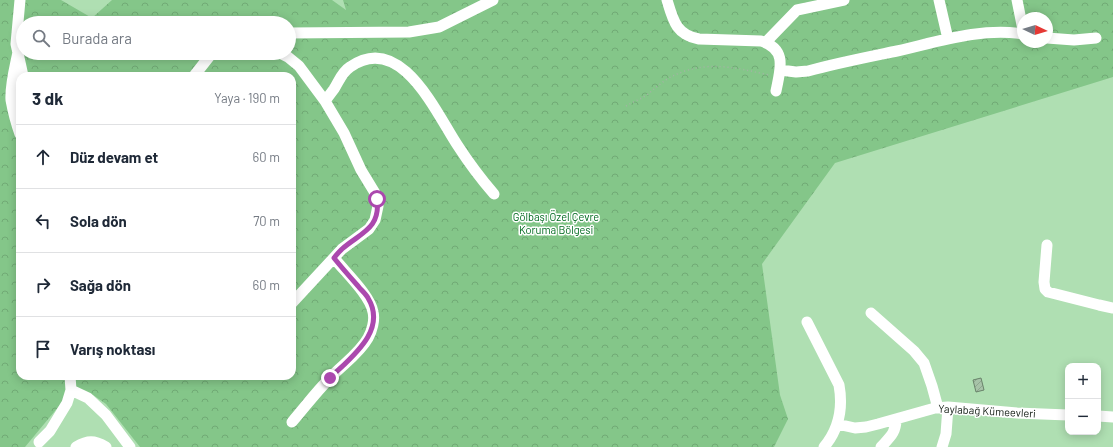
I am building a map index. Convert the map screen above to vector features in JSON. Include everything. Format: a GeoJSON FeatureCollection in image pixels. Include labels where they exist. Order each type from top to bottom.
{"type":"FeatureCollection","features":[{"type":"Feature","properties":{"kind":"street"},"geometry":{"type":"LineString","coordinates":[[19,16],[20,0]]}},
{"type":"Feature","properties":{"kind":"street"},"geometry":{"type":"LineString","coordinates":[[296,33],[409,32],[439,27],[493,0]]}},
{"type":"Feature","properties":{"kind":"street"},"geometry":{"type":"LineString","coordinates":[[667,0],[674,23],[681,31],[689,36],[699,39],[756,40],[766,42],[770,45],[777,52],[781,62],[776,91]]}},
{"type":"Feature","properties":{"kind":"street"},"geometry":{"type":"LineString","coordinates":[[766,42],[797,10],[844,0]]}},
{"type":"Feature","properties":{"kind":"street"},"geometry":{"type":"LineString","coordinates":[[939,0],[948,39]]}},
{"type":"Feature","properties":{"kind":"street"},"geometry":{"type":"LineString","coordinates":[[1017,0],[1019,12]]}},
{"type":"Feature","properties":{"kind":"street"},"geometry":{"type":"LineString","coordinates":[[780,73],[808,71],[948,39],[983,33],[1017,32]]}},
{"type":"Feature","properties":{"kind":"street"},"geometry":{"type":"LineString","coordinates":[[1053,38],[1074,40],[1096,38]]}},
{"type":"Feature","properties":{"kind":"street"},"geometry":{"type":"LineString","coordinates":[[325,101],[348,68],[359,62],[370,59],[388,60],[406,73],[422,88],[465,157],[494,194]]}},
{"type":"Feature","properties":{"kind":"street"},"geometry":{"type":"LineString","coordinates":[[16,60],[13,73],[11,99],[16,123]]}},
{"type":"Feature","properties":{"kind":"street"},"geometry":{"type":"LineString","coordinates":[[20,60],[22,72]]}},
{"type":"Feature","properties":{"kind":"street"},"geometry":{"type":"LineString","coordinates":[[197,72],[207,60]]}},
{"type":"Feature","properties":{"kind":"street"},"geometry":{"type":"LineString","coordinates":[[292,60],[299,66],[325,101],[344,133],[361,170],[374,193],[378,206],[375,220],[369,229],[342,249],[296,299]]}},
{"type":"Feature","properties":{"kind":"street"},"geometry":{"type":"LineString","coordinates":[[1047,245],[1044,282],[1048,292],[1113,308]]}},
{"type":"Feature","properties":{"kind":"street"},"geometry":{"type":"LineString","coordinates":[[292,422],[318,391],[354,355],[368,338],[373,324],[374,312],[368,298],[334,258]]}},
{"type":"Feature","properties":{"kind":"street"},"geometry":{"type":"LineString","coordinates":[[871,313],[914,351],[924,363],[932,386],[943,407],[946,434],[942,447]]}},
{"type":"Feature","properties":{"kind":"street"},"geometry":{"type":"LineString","coordinates":[[807,322],[839,385],[841,399],[841,408],[837,424],[832,436],[824,447]]}},
{"type":"Feature","properties":{"kind":"street"},"geometry":{"type":"LineString","coordinates":[[39,442],[50,431],[67,403],[71,390],[70,380]]}},
{"type":"Feature","properties":{"kind":"street"},"geometry":{"type":"LineString","coordinates":[[71,390],[88,398],[106,415],[130,447]]}},
{"type":"Feature","properties":{"kind":"street","name":"Yaylabağ Kümeevleri"},"geometry":{"type":"LineString","coordinates":[[837,424],[855,428],[878,424],[943,407],[1017,413],[1065,415]]}},
{"type":"Feature","properties":{"kind":"street"},"geometry":{"type":"LineString","coordinates":[[1101,416],[1113,417]]}},
{"type":"Feature","properties":{"kind":"street"},"geometry":{"type":"LineString","coordinates":[[881,447],[893,434],[896,426],[896,419]]}},
{"type":"Feature","properties":{"kind":"street"},"geometry":{"type":"LineString","coordinates":[[76,447],[84,442],[91,441],[97,442],[106,447]]}},
{"type":"Feature","properties":{"kind":"path"},"geometry":{"type":"LineString","coordinates":[[626,106],[646,95],[669,78],[695,69],[724,66],[780,73]]}},
{"type":"Feature","properties":{"kind":"green space","name":"Gölbaşı Özel Çevre Koruma Bölgesi"},"geometry":{"type":"Polygon","coordinates":[[[0,0],[1113,0],[1113,447],[0,447],[0,0]]]}},
{"type":"Feature","properties":{"kind":"green space","name":"Gölbaşı Özel Çevre Koruma Bölgesi"},"geometry":{"type":"Polygon","coordinates":[[[0,0],[61,0],[89,16],[16,16],[16,60],[296,60],[296,16],[94,16],[112,0],[332,0],[346,10],[343,0],[1113,0],[1113,77],[835,163],[762,264],[780,395],[788,419],[774,447],[140,447],[106,404],[93,395],[69,394],[25,447],[0,447],[0,0]]]}},
{"type":"Feature","properties":{"kind":"building"},"geometry":{"type":"Polygon","coordinates":[[[981,378],[984,390],[976,392],[973,380],[981,378]]]}},
{"type":"Feature","properties":{"kind":"route"},"geometry":{"type":"LineString","coordinates":[[330,378],[354,355],[368,338],[373,324],[374,312],[368,298],[334,258],[342,249],[369,229],[377,215],[377,199]]}}]}
